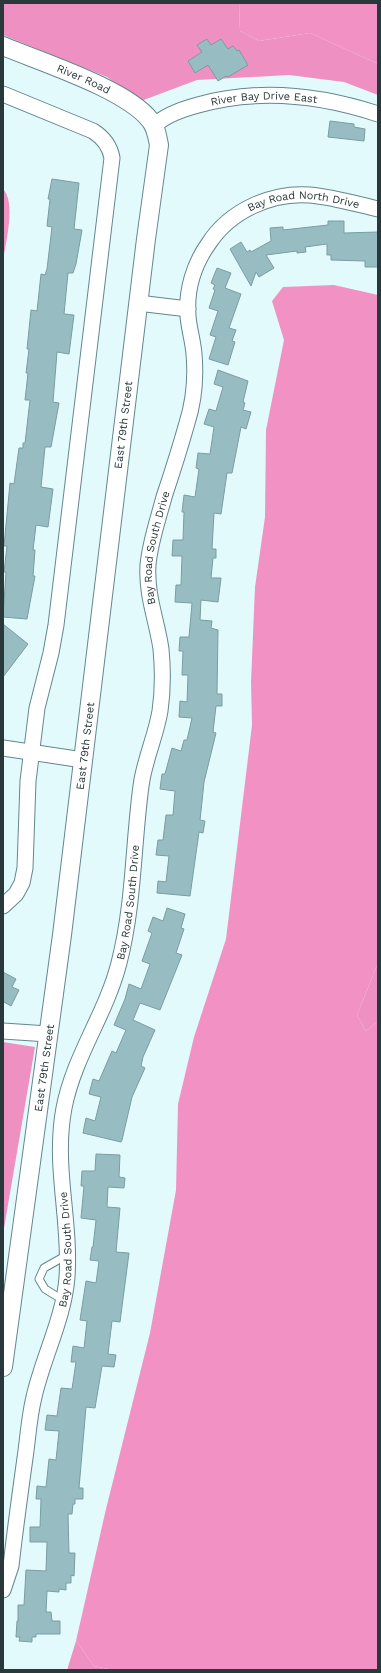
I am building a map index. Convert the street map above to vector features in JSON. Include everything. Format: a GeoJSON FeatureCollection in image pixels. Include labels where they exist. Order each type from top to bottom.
{"type":"FeatureCollection","features":[{"type":"Feature","properties":{"kind":"street","name":"River Road"},"geometry":{"type":"LineString","coordinates":[[3,46],[111,91],[135,106],[146,115],[154,126]]}},
{"type":"Feature","properties":{"kind":"street"},"geometry":{"type":"LineString","coordinates":[[3,94],[93,131],[102,137],[111,152],[112,158],[56,625],[51,653],[37,708],[28,781],[25,868],[22,883],[16,894],[3,906]]}},
{"type":"Feature","properties":{"kind":"street","name":"River Bay Drive East"},"geometry":{"type":"LineString","coordinates":[[154,126],[177,112],[204,103],[259,95],[316,98],[350,105],[378,114]]}},
{"type":"Feature","properties":{"kind":"street","name":"East 79th Street"},"geometry":{"type":"LineString","coordinates":[[3,1368],[11,1281],[48,1034],[83,760],[138,303],[159,145],[154,126]]}},
{"type":"Feature","properties":{"kind":"street","name":"Bay Road North Drive"},"geometry":{"type":"LineString","coordinates":[[232,219],[257,204],[291,196],[315,196],[378,209]]}},
{"type":"Feature","properties":{"kind":"street","name":"Bay Road South Drive"},"geometry":{"type":"LineString","coordinates":[[3,1590],[11,1566],[32,1406],[38,1377],[57,1323],[63,1300],[68,1254],[67,1231],[60,1184],[60,1157],[64,1109],[78,1060],[98,1018],[119,963],[129,905],[141,781],[157,727],[162,693],[161,652],[149,595],[148,566],[154,533],[190,413],[194,390],[194,355],[188,309],[190,286],[199,258],[211,239],[232,219]]}},
{"type":"Feature","properties":{"kind":"street"},"geometry":{"type":"LineString","coordinates":[[138,303],[188,309]]}},
{"type":"Feature","properties":{"kind":"street"},"geometry":{"type":"LineString","coordinates":[[3,748],[83,760]]}},
{"type":"Feature","properties":{"kind":"street"},"geometry":{"type":"LineString","coordinates":[[3,1031],[48,1034]]}},
{"type":"Feature","properties":{"kind":"lane"},"geometry":{"type":"LineString","coordinates":[[63,1300],[46,1289],[39,1279],[44,1268],[68,1254]]}},
{"type":"Feature","properties":{"kind":"shaded area"},"geometry":{"type":"Polygon","coordinates":[[[3,3],[239,3],[240,31],[259,41],[310,33],[378,64],[378,95],[344,82],[289,75],[197,80],[141,101],[107,77],[3,35],[3,3]]]}},
{"type":"Feature","properties":{"kind":"shaded area"},"geometry":{"type":"Polygon","coordinates":[[[239,3],[378,3],[378,64],[310,33],[259,41],[240,31],[239,3]]]}},
{"type":"Feature","properties":{"kind":"shaded area"},"geometry":{"type":"Polygon","coordinates":[[[3,189],[7,195],[10,212],[3,260],[3,189]]]}},
{"type":"Feature","properties":{"kind":"shaded area"},"geometry":{"type":"Polygon","coordinates":[[[334,285],[378,295],[378,963],[357,1015],[366,1031],[378,1021],[378,1670],[113,1670],[94,1666],[76,1641],[106,1509],[150,1333],[176,1190],[178,1104],[194,1037],[226,939],[252,725],[251,682],[255,587],[265,517],[266,430],[284,340],[272,301],[283,287],[334,285]]]}},
{"type":"Feature","properties":{"kind":"shaded area"},"geometry":{"type":"Polygon","coordinates":[[[378,963],[378,1021],[366,1031],[357,1015],[378,963]]]}},
{"type":"Feature","properties":{"kind":"shaded area"},"geometry":{"type":"Polygon","coordinates":[[[3,1042],[35,1047],[3,1234],[3,1042]]]}},
{"type":"Feature","properties":{"kind":"shaded area"},"geometry":{"type":"Polygon","coordinates":[[[76,1641],[94,1666],[113,1670],[67,1670],[76,1641]]]}},
{"type":"Feature","properties":{"kind":"building"},"geometry":{"type":"Polygon","coordinates":[[[207,39],[211,45],[221,39],[228,49],[233,46],[237,51],[239,50],[248,65],[218,81],[208,65],[195,73],[188,61],[202,52],[197,45],[207,39]]]}},
{"type":"Feature","properties":{"kind":"building"},"geometry":{"type":"Polygon","coordinates":[[[330,121],[354,124],[354,127],[365,129],[364,141],[328,137],[330,121]]]}},
{"type":"Feature","properties":{"kind":"building"},"geometry":{"type":"Polygon","coordinates":[[[52,179],[79,183],[74,229],[82,230],[76,264],[73,273],[68,273],[64,314],[74,315],[69,354],[57,352],[53,402],[59,403],[51,447],[45,447],[41,487],[53,489],[48,527],[36,525],[33,550],[35,550],[33,576],[35,576],[27,619],[3,617],[6,572],[4,572],[7,546],[4,546],[10,483],[14,484],[19,448],[23,448],[23,443],[25,443],[30,400],[25,400],[29,349],[27,349],[31,310],[37,311],[41,274],[45,275],[47,269],[52,227],[47,226],[50,199],[48,199],[52,179]]]}},
{"type":"Feature","properties":{"kind":"building"},"geometry":{"type":"Polygon","coordinates":[[[328,221],[344,221],[344,233],[378,232],[378,267],[365,267],[365,261],[331,260],[331,255],[327,255],[327,244],[305,247],[306,252],[297,253],[297,251],[266,255],[274,268],[259,277],[256,272],[251,286],[230,249],[241,242],[247,252],[250,250],[251,252],[271,241],[270,228],[283,227],[283,230],[328,225],[328,221]]]}},
{"type":"Feature","properties":{"kind":"building"},"geometry":{"type":"Polygon","coordinates":[[[217,268],[231,273],[225,288],[241,294],[229,328],[236,330],[232,341],[235,342],[228,365],[209,359],[216,337],[210,335],[218,311],[209,308],[215,290],[213,289],[215,285],[211,283],[217,268]]]}},
{"type":"Feature","properties":{"kind":"building"},"geometry":{"type":"Polygon","coordinates":[[[218,370],[248,381],[243,402],[245,403],[243,410],[251,412],[246,429],[241,427],[232,473],[227,473],[221,514],[214,513],[212,549],[216,549],[216,558],[213,558],[211,578],[221,578],[218,602],[201,600],[200,620],[212,621],[211,628],[218,630],[217,694],[222,694],[222,706],[216,706],[213,732],[216,733],[204,782],[200,820],[205,821],[203,833],[199,832],[190,896],[157,893],[158,881],[166,882],[169,856],[156,855],[158,840],[163,840],[166,815],[173,815],[175,791],[160,789],[162,774],[165,774],[172,748],[181,751],[184,740],[187,740],[192,718],[179,717],[180,701],[187,702],[188,675],[182,675],[183,651],[179,651],[180,637],[189,637],[192,603],[175,602],[176,585],[181,585],[182,556],[172,556],[173,540],[183,540],[184,512],[182,512],[184,495],[195,497],[199,469],[196,468],[198,453],[210,454],[214,427],[204,424],[209,409],[216,411],[223,387],[214,384],[218,370]]]}},
{"type":"Feature","properties":{"kind":"building"},"geometry":{"type":"Polygon","coordinates":[[[3,624],[28,644],[3,677],[3,624]]]}},
{"type":"Feature","properties":{"kind":"building"},"geometry":{"type":"Polygon","coordinates":[[[167,908],[185,914],[181,928],[184,929],[176,953],[182,955],[160,1010],[140,1003],[133,1020],[155,1030],[143,1057],[141,1066],[145,1068],[132,1097],[122,1140],[121,1142],[83,1133],[86,1118],[95,1121],[101,1097],[89,1094],[93,1079],[99,1081],[112,1051],[116,1053],[126,1030],[114,1025],[125,999],[129,984],[141,989],[150,964],[142,961],[152,933],[148,931],[153,917],[163,921],[167,908]]]}},
{"type":"Feature","properties":{"kind":"building"},"geometry":{"type":"Polygon","coordinates":[[[3,972],[16,979],[12,987],[19,990],[11,1006],[4,1002],[3,1004],[3,972]]]}},
{"type":"Feature","properties":{"kind":"building"},"geometry":{"type":"Polygon","coordinates":[[[96,1154],[120,1155],[119,1177],[125,1178],[124,1188],[108,1187],[107,1207],[120,1208],[116,1252],[129,1253],[120,1322],[112,1321],[108,1354],[116,1355],[114,1367],[102,1366],[95,1408],[86,1407],[79,1488],[83,1488],[83,1499],[75,1499],[72,1514],[68,1514],[69,1553],[75,1553],[74,1576],[71,1575],[71,1583],[66,1583],[66,1590],[59,1589],[59,1592],[47,1591],[46,1612],[51,1612],[52,1621],[60,1621],[60,1634],[36,1634],[36,1637],[32,1637],[32,1642],[19,1641],[20,1637],[16,1637],[18,1605],[24,1605],[26,1570],[46,1571],[47,1542],[30,1542],[30,1527],[40,1527],[41,1499],[36,1499],[37,1486],[46,1487],[49,1459],[56,1460],[59,1431],[45,1430],[47,1415],[57,1416],[61,1388],[72,1389],[76,1362],[71,1362],[73,1346],[84,1348],[87,1321],[80,1320],[86,1281],[96,1283],[99,1261],[90,1260],[96,1220],[81,1218],[84,1186],[81,1186],[82,1171],[95,1171],[96,1154]]]}}]}
